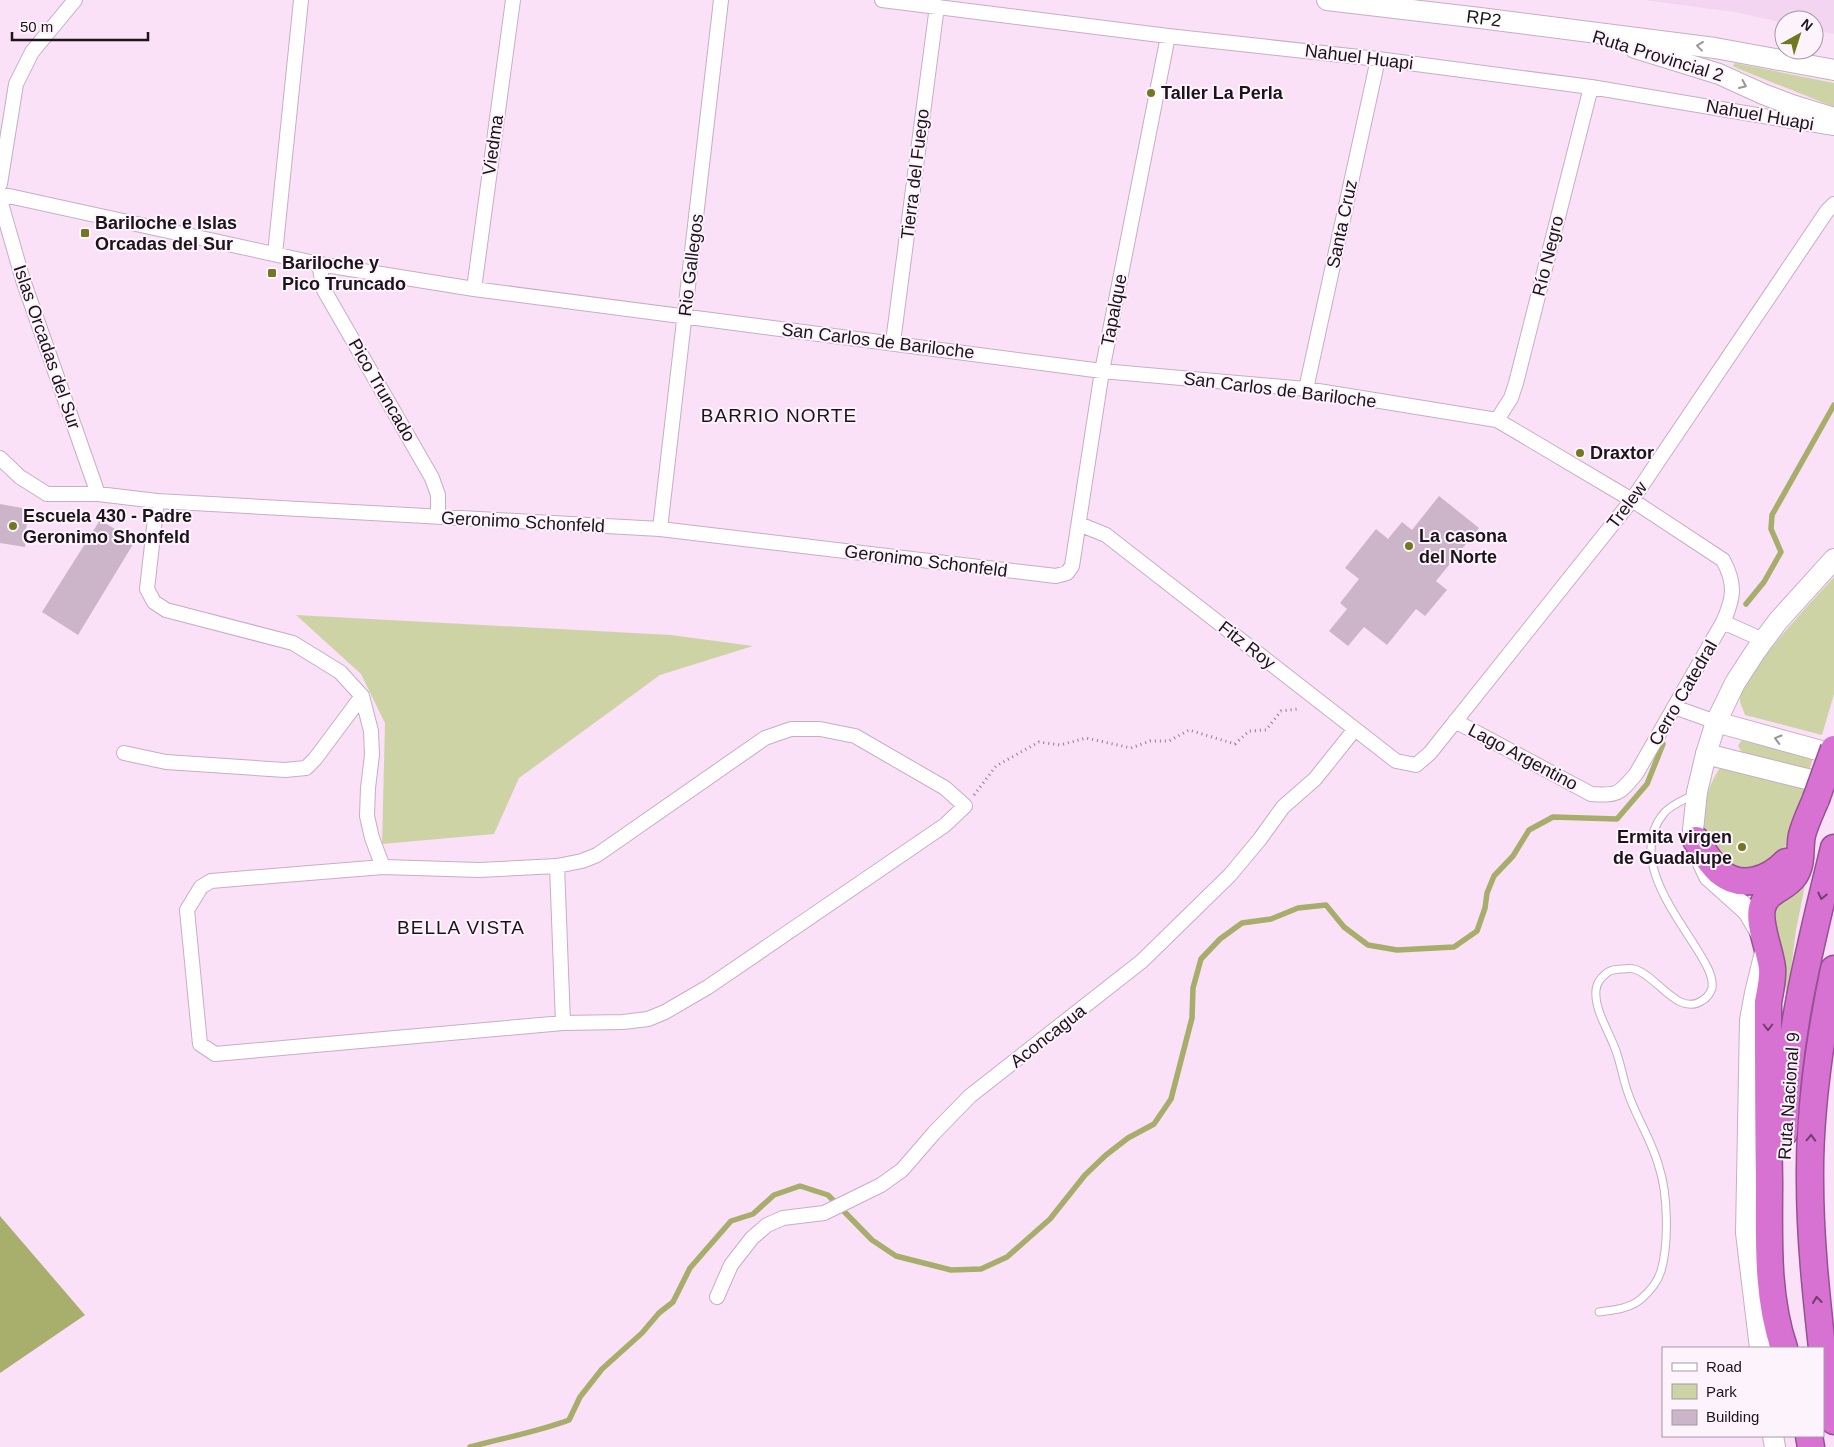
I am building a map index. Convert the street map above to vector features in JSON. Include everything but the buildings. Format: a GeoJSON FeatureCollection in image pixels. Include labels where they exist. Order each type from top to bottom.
{"type":"FeatureCollection","features":[{"type":"Feature","properties":{"kind":"highway"},"geometry":{"type":"LineString","coordinates":[[1784,1347],[1771,1290],[1769,1246],[1768,1011],[1772,969],[1761,918],[1764,901],[1770,893],[1787,883],[1794,876],[1799,865],[1802,836],[1829,750]]}},
{"type":"Feature","properties":{"kind":"highway"},"geometry":{"type":"LineString","coordinates":[[1696,840],[1720,872],[1732,879],[1754,881],[1764,879],[1778,871],[1786,862],[1802,836]]}},
{"type":"Feature","properties":{"kind":"highway","name":"Ruta Nacional 9"},"geometry":{"type":"LineString","coordinates":[[1794,1347],[1788,1305],[1784,1240],[1783,1179],[1785,1119],[1801,985],[1834,848]]}},
{"type":"Feature","properties":{"kind":"highway","name":"Ruta Nacional 9"},"geometry":{"type":"LineString","coordinates":[[1822,1347],[1812,1242],[1810,1180],[1813,1112],[1822,1026],[1834,969]]}},
{"type":"Feature","properties":{"kind":"highway"},"geometry":{"type":"LineString","coordinates":[[1822,1026],[1834,996]]}},
{"type":"Feature","properties":{"kind":"highway"},"geometry":{"type":"LineString","coordinates":[[1824,1360],[1834,1422]]}},
{"type":"Feature","properties":{"kind":"street"},"geometry":{"type":"LineString","coordinates":[[0,184],[16,84],[32,52],[74,0]]}},
{"type":"Feature","properties":{"kind":"street"},"geometry":{"type":"LineString","coordinates":[[275,254],[301,0]]}},
{"type":"Feature","properties":{"kind":"street","name":"Viedma"},"geometry":{"type":"LineString","coordinates":[[474,289],[513,0]]}},
{"type":"Feature","properties":{"kind":"street","name":"Rio Gallegos"},"geometry":{"type":"LineString","coordinates":[[660,529],[722,0]]}},
{"type":"Feature","properties":{"kind":"street","name":"Nahuel Huapi"},"geometry":{"type":"LineString","coordinates":[[882,0],[1168,36],[1378,59],[1591,87],[1834,128]]}},
{"type":"Feature","properties":{"kind":"street","name":"RP2"},"geometry":{"type":"LineString","coordinates":[[1327,0],[1580,32]]}},
{"type":"Feature","properties":{"kind":"street","name":"Tierra del Fuego"},"geometry":{"type":"LineString","coordinates":[[893,342],[937,6]]}},
{"type":"Feature","properties":{"kind":"street","name":"Ruta Provincial 2"},"geometry":{"type":"LineString","coordinates":[[1580,32],[1715,48],[1834,70]]}},
{"type":"Feature","properties":{"kind":"street","name":"Ruta Provincial 2"},"geometry":{"type":"LineString","coordinates":[[1580,32],[1719,74],[1770,97],[1834,118]]}},
{"type":"Feature","properties":{"kind":"street","name":"Tapalque"},"geometry":{"type":"LineString","coordinates":[[1056,576],[1066,573],[1072,566],[1102,371],[1168,36]]}},
{"type":"Feature","properties":{"kind":"street","name":"Santa Cruz"},"geometry":{"type":"LineString","coordinates":[[1306,389],[1378,59]]}},
{"type":"Feature","properties":{"kind":"street","name":"Río Negro"},"geometry":{"type":"LineString","coordinates":[[1498,420],[1511,398],[1516,383],[1591,87]]}},
{"type":"Feature","properties":{"kind":"street","name":"San Carlos de Bariloche"},"geometry":{"type":"LineString","coordinates":[[0,194],[319,264],[474,289],[893,342],[1102,371],[1306,389],[1498,420],[1632,500],[1723,560]]}},
{"type":"Feature","properties":{"kind":"street","name":"Islas Orcadas del Sur"},"geometry":{"type":"LineString","coordinates":[[0,200],[23,280],[98,494]]}},
{"type":"Feature","properties":{"kind":"street","name":"Trelew"},"geometry":{"type":"LineString","coordinates":[[1416,765],[1430,753],[1632,500],[1821,220],[1834,204]]}},
{"type":"Feature","properties":{"kind":"street","name":"Pico Truncado"},"geometry":{"type":"LineString","coordinates":[[319,264],[324,290],[432,478],[438,495],[438,517]]}},
{"type":"Feature","properties":{"kind":"street","name":"Geronimo Schonfeld"},"geometry":{"type":"LineString","coordinates":[[0,458],[20,477],[47,494],[98,494],[157,501],[660,529],[1056,576]]}},
{"type":"Feature","properties":{"kind":"street"},"geometry":{"type":"LineString","coordinates":[[157,501],[147,589],[154,602],[166,610],[293,643],[340,672],[362,696],[371,731],[372,754],[367,816],[372,838],[383,867]]}},
{"type":"Feature","properties":{"kind":"street","name":"Fitz Roy"},"geometry":{"type":"LineString","coordinates":[[1079,524],[1106,535],[1396,761],[1416,765]]}},
{"type":"Feature","properties":{"kind":"street"},"geometry":{"type":"LineString","coordinates":[[1760,1347],[1746,1233],[1745,1197],[1750,1020],[1768,944],[1748,911],[1709,876],[1701,860],[1693,830],[1697,792],[1706,754],[1716,722],[1735,683],[1763,640],[1795,601],[1834,559]]}},
{"type":"Feature","properties":{"kind":"street","name":"Cerro Catedral"},"geometry":{"type":"LineString","coordinates":[[1591,794],[1610,795],[1622,790],[1636,774],[1723,622],[1732,601],[1730,573],[1723,560]]}},
{"type":"Feature","properties":{"kind":"street"},"geometry":{"type":"LineString","coordinates":[[1723,622],[1763,640]]}},
{"type":"Feature","properties":{"kind":"street"},"geometry":{"type":"LineString","coordinates":[[124,753],[166,762],[285,770],[306,768],[315,760],[362,696]]}},
{"type":"Feature","properties":{"kind":"street"},"geometry":{"type":"LineString","coordinates":[[1674,707],[1716,722],[1829,750]]}},
{"type":"Feature","properties":{"kind":"street","name":"Lago Argentino"},"geometry":{"type":"LineString","coordinates":[[1456,721],[1591,794]]}},
{"type":"Feature","properties":{"kind":"street"},"geometry":{"type":"LineString","coordinates":[[791,729],[820,729],[856,736],[945,788],[965,806],[945,825],[716,981],[665,1012],[648,1019],[623,1022],[563,1023],[214,1054],[200,1044],[187,910],[201,887],[211,880],[383,867],[478,870],[557,866],[582,861],[597,855],[765,738],[791,729]]}},
{"type":"Feature","properties":{"kind":"street","name":"Aconcagua"},"geometry":{"type":"LineString","coordinates":[[717,1297],[731,1265],[752,1238],[767,1225],[783,1218],[824,1213],[882,1185],[902,1170],[970,1096],[1142,961],[1230,875],[1284,807],[1314,779],[1355,729]]}},
{"type":"Feature","properties":{"kind":"street"},"geometry":{"type":"LineString","coordinates":[[1706,754],[1815,790]]}},
{"type":"Feature","properties":{"kind":"street"},"geometry":{"type":"LineString","coordinates":[[557,866],[563,1023]]}},
{"type":"Feature","properties":{"kind":"lane"},"geometry":{"type":"LineString","coordinates":[[1599,1312],[1627,1307],[1640,1300],[1650,1289],[1660,1273],[1664,1255],[1666,1216],[1660,1167],[1627,1091],[1617,1053],[1596,1001],[1596,988],[1600,977],[1612,969],[1634,969],[1684,1005],[1697,1005],[1707,998],[1712,988],[1711,977],[1705,961],[1660,890],[1654,870],[1652,854],[1652,840],[1656,827],[1665,812],[1697,792]]}},
{"type":"Feature","properties":{"kind":"path"},"geometry":{"type":"LineString","coordinates":[[965,806],[996,766],[1040,742],[1060,745],[1086,738],[1131,748],[1150,742],[1169,741],[1188,730],[1235,744],[1249,731],[1266,730],[1281,711],[1298,709]]}},
{"type":"Feature","properties":{"kind":"shaded area"},"geometry":{"type":"Polygon","coordinates":[[[1644,0],[1834,0],[1834,34],[1824,32],[1824,10],[1774,10],[1774,21],[1734,12],[1644,0]]]}},
{"type":"Feature","properties":{"kind":"green space"},"geometry":{"type":"Polygon","coordinates":[[[1735,63],[1834,83],[1834,107],[1734,67],[1735,63]]]}},
{"type":"Feature","properties":{"kind":"green space"},"geometry":{"type":"Polygon","coordinates":[[[1834,577],[1834,694],[1822,735],[1745,715],[1740,700],[1743,689],[1752,674],[1780,637],[1834,577]]]}},
{"type":"Feature","properties":{"kind":"green space"},"geometry":{"type":"Polygon","coordinates":[[[296,615],[671,635],[753,646],[660,675],[519,778],[494,834],[382,844],[385,723],[361,674],[296,615]]]}},
{"type":"Feature","properties":{"kind":"green space"},"geometry":{"type":"Polygon","coordinates":[[[1746,740],[1813,758],[1809,771],[1742,753],[1738,746],[1741,741],[1746,740]]]}},
{"type":"Feature","properties":{"kind":"green space"},"geometry":{"type":"Polygon","coordinates":[[[1720,768],[1806,786],[1782,856],[1775,865],[1732,871],[1706,836],[1703,824],[1704,807],[1709,790],[1720,768]]]}},
{"type":"Feature","properties":{"kind":"green space"},"geometry":{"type":"Polygon","coordinates":[[[1810,860],[1796,930],[1787,1001],[1780,942],[1773,921],[1775,908],[1810,860]]]}},
{"type":"Feature","properties":{"kind":"green space"},"geometry":{"type":"Polygon","coordinates":[[[0,1216],[85,1315],[0,1373],[0,1216]]]}},
{"type":"Feature","properties":{"kind":"waterway"},"geometry":{"type":"LineString","coordinates":[[1746,604],[1764,582],[1781,552],[1771,529],[1772,515],[1834,405]]}},
{"type":"Feature","properties":{"kind":"waterway"},"geometry":{"type":"LineString","coordinates":[[470,1447],[569,1420],[580,1397],[602,1369],[642,1333],[659,1313],[673,1302],[690,1268],[731,1221],[753,1214],[774,1195],[800,1186],[828,1195],[872,1240],[896,1256],[951,1270],[981,1269],[1007,1257],[1050,1219],[1085,1175],[1106,1155],[1128,1138],[1154,1124],[1171,1099],[1192,1018],[1193,988],[1201,959],[1220,939],[1242,923],[1271,919],[1298,908],[1326,905],[1344,927],[1368,945],[1397,950],[1454,947],[1477,931],[1485,908],[1487,893],[1494,876],[1513,856],[1529,830],[1553,817],[1617,819],[1647,784],[1663,744]]}},
{"type":"Feature","properties":{"kind":"place","name":"Taller La Perla"},"geometry":{"type":"Point","coordinates":[1151,93]}},
{"type":"Feature","properties":{"kind":"place","name":"Bariloche e Islas Orcadas del Sur"},"geometry":{"type":"Point","coordinates":[85,233]}},
{"type":"Feature","properties":{"kind":"place","name":"Bariloche y Pico Truncado"},"geometry":{"type":"Point","coordinates":[272,273]}},
{"type":"Feature","properties":{"kind":"place","name":"Draxtor"},"geometry":{"type":"Point","coordinates":[1580,453]}},
{"type":"Feature","properties":{"kind":"place","name":"Escuela 430 - Padre Geronimo Shonfeld"},"geometry":{"type":"Point","coordinates":[13,526]}},
{"type":"Feature","properties":{"kind":"place","name":"La casona del Norte"},"geometry":{"type":"Point","coordinates":[1409,546]}},
{"type":"Feature","properties":{"kind":"place","name":"Ermita virgen de Guadalupe"},"geometry":{"type":"Point","coordinates":[1742,847]}},
{"type":"Feature","properties":{"kind":"district","name":"BARRIO NORTE"},"geometry":{"type":"Point","coordinates":[779,415]}},
{"type":"Feature","properties":{"kind":"district","name":"BELLA VISTA"},"geometry":{"type":"Point","coordinates":[461,927]}}]}
